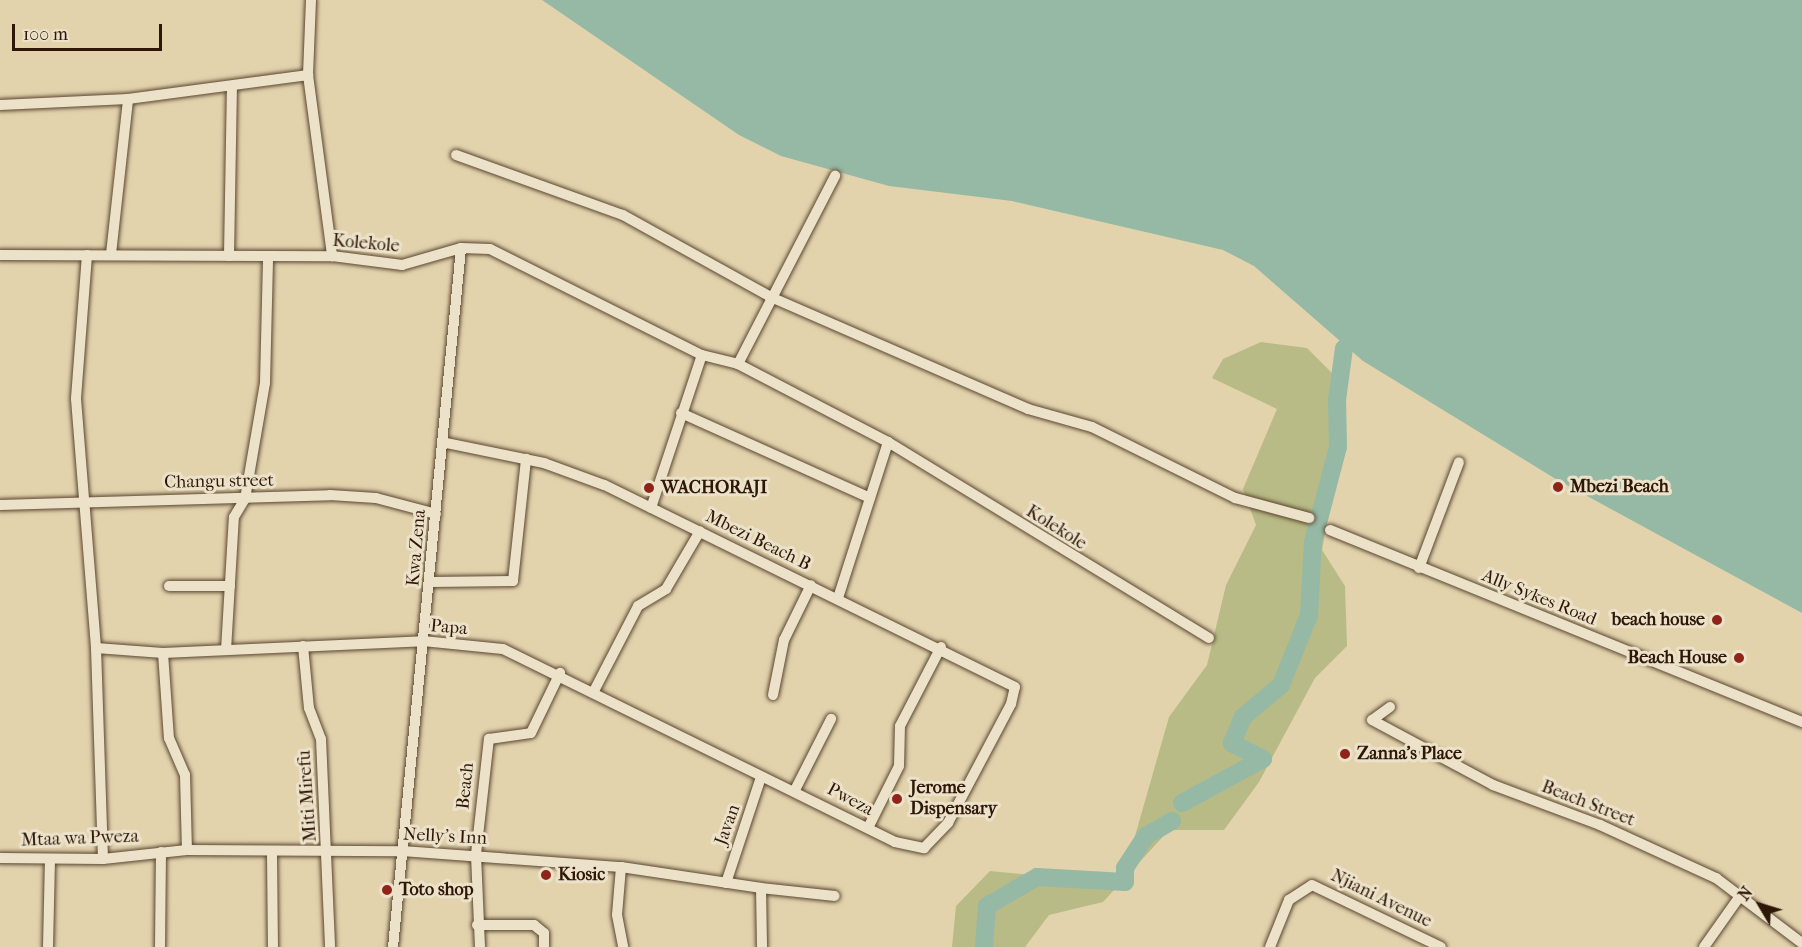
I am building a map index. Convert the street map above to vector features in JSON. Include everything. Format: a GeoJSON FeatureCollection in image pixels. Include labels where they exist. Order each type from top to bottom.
{"type":"FeatureCollection","features":[{"type":"Feature","properties":{"kind":"street"},"geometry":{"type":"LineString","coordinates":[[311,0],[308,75],[332,256]]}},
{"type":"Feature","properties":{"kind":"street"},"geometry":{"type":"LineString","coordinates":[[0,105],[128,99],[308,75]]}},
{"type":"Feature","properties":{"kind":"street"},"geometry":{"type":"LineString","coordinates":[[229,256],[232,86]]}},
{"type":"Feature","properties":{"kind":"street"},"geometry":{"type":"LineString","coordinates":[[111,254],[128,99]]}},
{"type":"Feature","properties":{"kind":"street"},"geometry":{"type":"LineString","coordinates":[[456,155],[623,215],[772,298],[1029,409],[1092,427],[1235,498],[1309,518]]}},
{"type":"Feature","properties":{"kind":"street"},"geometry":{"type":"LineString","coordinates":[[738,364],[835,176]]}},
{"type":"Feature","properties":{"kind":"street","name":"Kolekole"},"geometry":{"type":"LineString","coordinates":[[0,255],[332,256],[402,265],[461,248],[490,249],[702,355],[738,364],[888,442],[1209,638]]}},
{"type":"Feature","properties":{"kind":"street","name":"Kwa Zena"},"geometry":{"type":"LineString","coordinates":[[402,851],[431,582],[461,248]]}},
{"type":"Feature","properties":{"kind":"street"},"geometry":{"type":"LineString","coordinates":[[87,255],[76,399],[96,648],[103,859]]}},
{"type":"Feature","properties":{"kind":"street"},"geometry":{"type":"LineString","coordinates":[[226,650],[234,517],[245,499],[265,383],[268,256]]}},
{"type":"Feature","properties":{"kind":"street"},"geometry":{"type":"LineString","coordinates":[[651,508],[702,355]]}},
{"type":"Feature","properties":{"kind":"street"},"geometry":{"type":"LineString","coordinates":[[681,413],[870,498]]}},
{"type":"Feature","properties":{"kind":"street","name":"Mbezi Beach B"},"geometry":{"type":"LineString","coordinates":[[442,442],[526,459],[651,508],[941,647],[1015,687]]}},
{"type":"Feature","properties":{"kind":"street"},"geometry":{"type":"LineString","coordinates":[[838,598],[888,442]]}},
{"type":"Feature","properties":{"kind":"street"},"geometry":{"type":"LineString","coordinates":[[431,582],[513,581],[526,459]]}},
{"type":"Feature","properties":{"kind":"street"},"geometry":{"type":"LineString","coordinates":[[1419,568],[1460,462]]}},
{"type":"Feature","properties":{"kind":"street","name":"Changu street"},"geometry":{"type":"LineString","coordinates":[[0,505],[83,500],[376,498],[436,514]]}},
{"type":"Feature","properties":{"kind":"street"},"geometry":{"type":"LineString","coordinates":[[594,692],[638,606],[666,589],[700,531]]}},
{"type":"Feature","properties":{"kind":"street","name":"Ally Sykes Road"},"geometry":{"type":"LineString","coordinates":[[1329,531],[1802,722]]}},
{"type":"Feature","properties":{"kind":"street"},"geometry":{"type":"LineString","coordinates":[[773,695],[784,640],[811,585]]}},
{"type":"Feature","properties":{"kind":"street"},"geometry":{"type":"LineString","coordinates":[[169,586],[230,586]]}},
{"type":"Feature","properties":{"kind":"street","name":"Papa"},"geometry":{"type":"LineString","coordinates":[[96,648],[163,653],[423,641],[504,649],[560,673],[594,692]]}},
{"type":"Feature","properties":{"kind":"street","name":"Miti Mirefu"},"geometry":{"type":"LineString","coordinates":[[303,646],[309,708],[321,739],[328,853],[330,947]]}},
{"type":"Feature","properties":{"kind":"street"},"geometry":{"type":"LineString","coordinates":[[868,828],[899,766],[900,726],[941,647]]}},
{"type":"Feature","properties":{"kind":"street"},"geometry":{"type":"LineString","coordinates":[[163,653],[169,738],[185,775],[187,850]]}},
{"type":"Feature","properties":{"kind":"street","name":"Beach"},"geometry":{"type":"LineString","coordinates":[[480,947],[477,925],[476,855],[489,739],[531,733],[560,673]]}},
{"type":"Feature","properties":{"kind":"street","name":"Pweza"},"geometry":{"type":"LineString","coordinates":[[594,692],[761,777],[795,790],[910,848],[933,842],[963,796],[1011,704],[1015,687]]}},
{"type":"Feature","properties":{"kind":"street","name":"Beach Street"},"geometry":{"type":"LineString","coordinates":[[1390,707],[1372,720],[1493,785],[1628,837],[1716,878],[1802,943]]}},
{"type":"Feature","properties":{"kind":"street"},"geometry":{"type":"LineString","coordinates":[[795,790],[831,719]]}},
{"type":"Feature","properties":{"kind":"street","name":"Javan"},"geometry":{"type":"LineString","coordinates":[[726,883],[761,777]]}},
{"type":"Feature","properties":{"kind":"street","name":"Nelly's Inn"},"geometry":{"type":"LineString","coordinates":[[161,852],[187,850],[272,854],[402,851],[476,855],[621,867],[761,888],[835,896]]}},
{"type":"Feature","properties":{"kind":"street"},"geometry":{"type":"LineString","coordinates":[[393,947],[402,851]]}},
{"type":"Feature","properties":{"kind":"street"},"geometry":{"type":"LineString","coordinates":[[160,947],[161,852]]}},
{"type":"Feature","properties":{"kind":"street","name":"Mtaa wa Pweza"},"geometry":{"type":"LineString","coordinates":[[0,858],[103,859],[161,852]]}},
{"type":"Feature","properties":{"kind":"street"},"geometry":{"type":"LineString","coordinates":[[272,854],[273,947]]}},
{"type":"Feature","properties":{"kind":"street"},"geometry":{"type":"LineString","coordinates":[[48,947],[50,859]]}},
{"type":"Feature","properties":{"kind":"street"},"geometry":{"type":"LineString","coordinates":[[621,867],[617,915],[623,947]]}},
{"type":"Feature","properties":{"kind":"street","name":"Njiani Avenue"},"geometry":{"type":"LineString","coordinates":[[1270,947],[1289,900],[1312,885],[1441,947]]}},
{"type":"Feature","properties":{"kind":"street"},"geometry":{"type":"LineString","coordinates":[[761,888],[762,947]]}},
{"type":"Feature","properties":{"kind":"street"},"geometry":{"type":"LineString","coordinates":[[1704,947],[1740,896]]}},
{"type":"Feature","properties":{"kind":"street"},"geometry":{"type":"LineString","coordinates":[[477,925],[534,926],[544,933],[544,947]]}},
{"type":"Feature","properties":{"kind":"shaded area"},"geometry":{"type":"Polygon","coordinates":[[[542,0],[1802,0],[1802,613],[1554,478],[1363,361],[1254,266],[1223,250],[1012,201],[889,186],[781,156],[739,135],[542,0]]]}},
{"type":"Feature","properties":{"kind":"shaded area"},"geometry":{"type":"Polygon","coordinates":[[[1261,342],[1307,348],[1343,384],[1341,443],[1322,550],[1345,586],[1347,646],[1315,678],[1259,782],[1224,830],[1169,830],[1103,902],[1049,915],[1025,947],[952,947],[956,906],[990,871],[1113,883],[1123,878],[1169,717],[1207,665],[1226,585],[1256,525],[1243,489],[1277,409],[1212,378],[1223,359],[1261,342]]]}},
{"type":"Feature","properties":{"kind":"waterway"},"geometry":{"type":"LineString","coordinates":[[1182,803],[1263,759],[1232,743],[1243,717],[1281,685],[1309,615],[1313,542],[1338,447],[1337,400],[1344,348]]}},
{"type":"Feature","properties":{"kind":"waterway"},"geometry":{"type":"LineString","coordinates":[[984,947],[987,906],[1037,877],[1125,882],[1125,868],[1146,836],[1172,821]]}},
{"type":"Feature","properties":{"kind":"place","name":"Mbezi Beach"},"geometry":{"type":"Point","coordinates":[1558,487]}},
{"type":"Feature","properties":{"kind":"place","name":"WACHORAJI"},"geometry":{"type":"Point","coordinates":[649,488]}},
{"type":"Feature","properties":{"kind":"place","name":"beach house"},"geometry":{"type":"Point","coordinates":[1717,620]}},
{"type":"Feature","properties":{"kind":"place","name":"Beach House"},"geometry":{"type":"Point","coordinates":[1739,658]}},
{"type":"Feature","properties":{"kind":"place","name":"Zanna's Place"},"geometry":{"type":"Point","coordinates":[1345,754]}},
{"type":"Feature","properties":{"kind":"place","name":"Jerome Dispensary"},"geometry":{"type":"Point","coordinates":[897,799]}},
{"type":"Feature","properties":{"kind":"place","name":"Kiosic"},"geometry":{"type":"Point","coordinates":[546,875]}},
{"type":"Feature","properties":{"kind":"place","name":"Toto shop"},"geometry":{"type":"Point","coordinates":[387,890]}}]}
